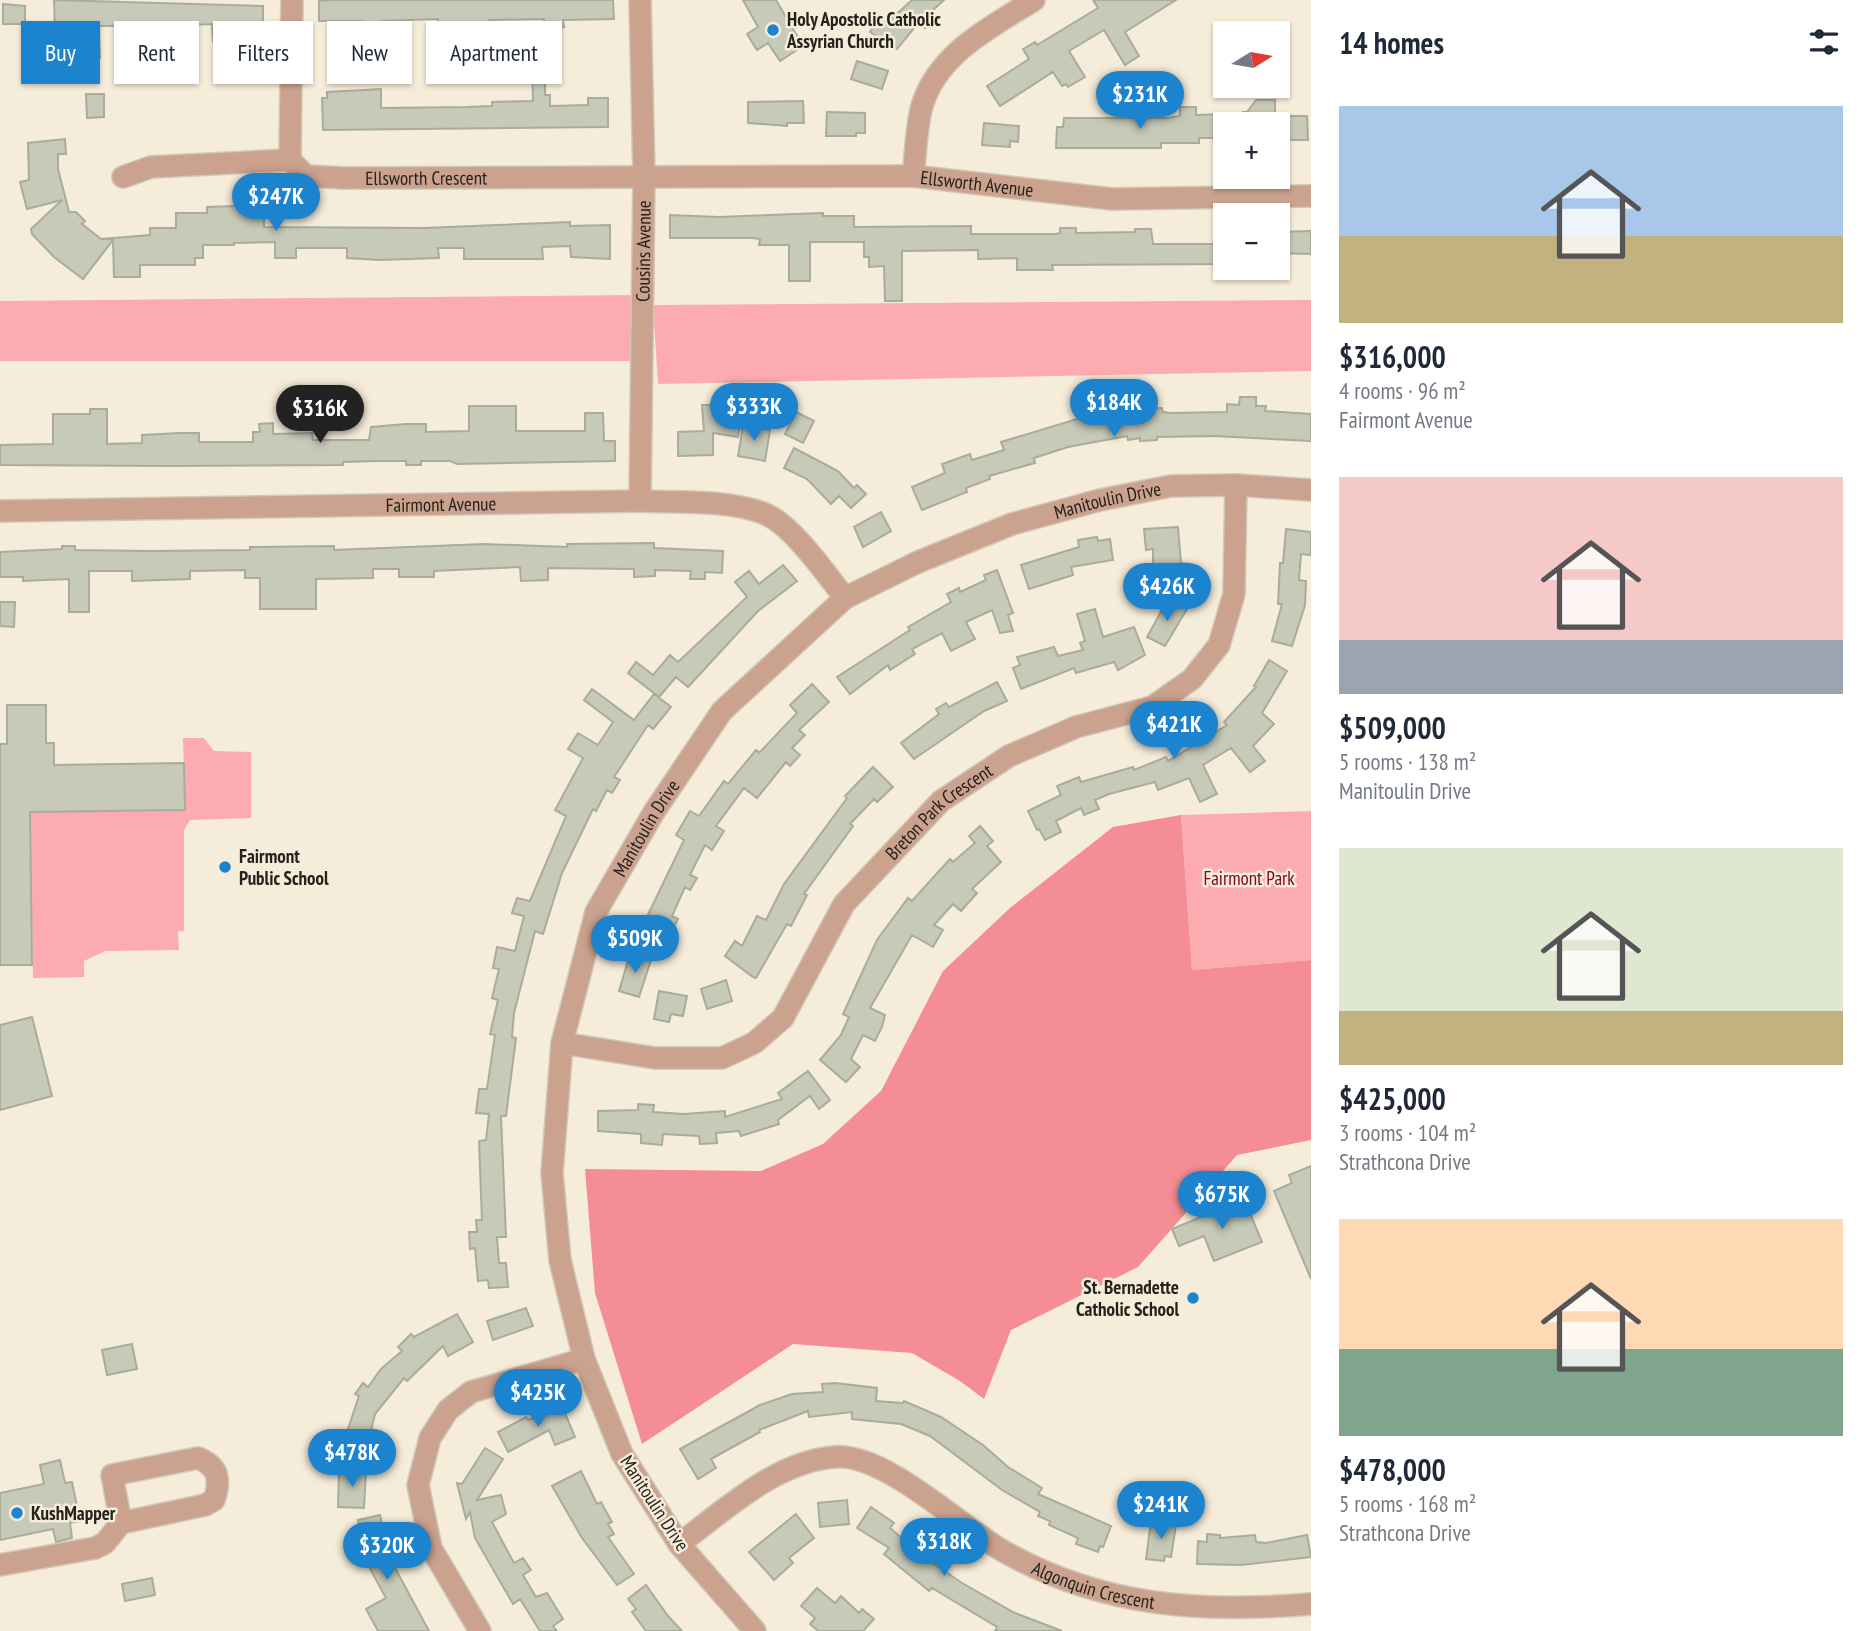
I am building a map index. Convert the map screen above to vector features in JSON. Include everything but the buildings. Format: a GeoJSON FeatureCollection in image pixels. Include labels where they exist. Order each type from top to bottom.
{"type":"FeatureCollection","features":[{"type":"Feature","properties":{"kind":"street"},"geometry":{"type":"LineString","coordinates":[[123,177],[151,167],[290,160],[292,0]]}},
{"type":"Feature","properties":{"kind":"street","name":"Cousins Avenue"},"geometry":{"type":"LineString","coordinates":[[640,0],[644,177],[640,501]]}},
{"type":"Feature","properties":{"kind":"street"},"geometry":{"type":"LineString","coordinates":[[913,176],[922,105],[940,71],[969,41],[1034,0]]}},
{"type":"Feature","properties":{"kind":"street","name":"Ellsworth Crescent"},"geometry":{"type":"LineString","coordinates":[[290,160],[306,176],[344,178],[644,177]]}},
{"type":"Feature","properties":{"kind":"street","name":"Ellsworth Avenue"},"geometry":{"type":"LineString","coordinates":[[644,177],[913,176],[1112,199],[1311,196]]}},
{"type":"Feature","properties":{"kind":"street","name":"Manitoulin Drive"},"geometry":{"type":"LineString","coordinates":[[755,1631],[679,1544],[622,1454],[584,1359],[560,1260],[552,1173],[562,1043],[596,912],[654,812],[722,710],[845,598],[918,562],[1012,524],[1100,500],[1171,486],[1237,485],[1311,490]]}},
{"type":"Feature","properties":{"kind":"street","name":"Breton Park Crescent"},"geometry":{"type":"LineString","coordinates":[[562,1043],[655,1058],[722,1058],[764,1035],[783,1018],[844,904],[941,801],[1009,757],[1076,727],[1152,707],[1192,679],[1219,645],[1234,594],[1237,485]]}},
{"type":"Feature","properties":{"kind":"street","name":"Fairmont Avenue"},"geometry":{"type":"LineString","coordinates":[[0,511],[640,501],[722,505],[765,513],[799,540],[845,598]]}},
{"type":"Feature","properties":{"kind":"street"},"geometry":{"type":"LineString","coordinates":[[480,1631],[431,1548],[418,1485],[430,1438],[448,1410],[471,1392],[584,1359]]}},
{"type":"Feature","properties":{"kind":"street","name":"Algonquin Crescent"},"geometry":{"type":"LineString","coordinates":[[679,1544],[789,1468],[836,1456],[881,1467],[1003,1551],[1069,1581],[1129,1601],[1239,1610],[1311,1604]]}},
{"type":"Feature","properties":{"kind":"street"},"geometry":{"type":"LineString","coordinates":[[0,1565],[94,1548],[105,1543],[121,1523],[205,1505],[214,1500],[219,1486],[216,1473],[209,1463],[198,1458],[112,1475],[121,1523]]}},
{"type":"Feature","properties":{"kind":"green space"},"geometry":{"type":"Polygon","coordinates":[[[632,295],[631,361],[0,361],[0,301],[632,295]]]}},
{"type":"Feature","properties":{"kind":"green space"},"geometry":{"type":"Polygon","coordinates":[[[1311,300],[1311,371],[658,384],[653,305],[1311,300]]]}},
{"type":"Feature","properties":{"kind":"green space"},"geometry":{"type":"Polygon","coordinates":[[[183,738],[204,738],[214,751],[251,752],[251,818],[190,820],[184,830],[184,931],[178,931],[179,950],[105,951],[84,961],[84,977],[33,978],[30,812],[185,811],[183,738]]]}},
{"type":"Feature","properties":{"kind":"green space","name":"Fairmont Park"},"geometry":{"type":"Polygon","coordinates":[[[1311,811],[1311,960],[1192,970],[1181,815],[1311,811]]]}},
{"type":"Feature","properties":{"kind":"shaded area"},"geometry":{"type":"Polygon","coordinates":[[[1181,815],[1192,970],[1311,960],[1311,1140],[1237,1155],[1138,1267],[1011,1330],[984,1399],[960,1381],[912,1353],[793,1344],[642,1444],[595,1293],[585,1169],[761,1171],[823,1144],[881,1091],[943,971],[1010,908],[1113,827],[1181,815]]]}},
{"type":"Feature","properties":{"kind":"place","name":"Holy Apostolic Catholic Assyrian Church"},"geometry":{"type":"Point","coordinates":[773,30]}},
{"type":"Feature","properties":{"kind":"place","name":"Fairmont Public School"},"geometry":{"type":"Point","coordinates":[225,867]}},
{"type":"Feature","properties":{"kind":"place","name":"St. Bernadette Catholic School"},"geometry":{"type":"Point","coordinates":[1193,1298]}},
{"type":"Feature","properties":{"kind":"place","name":"KushMapper"},"geometry":{"type":"Point","coordinates":[17,1513]}}]}
